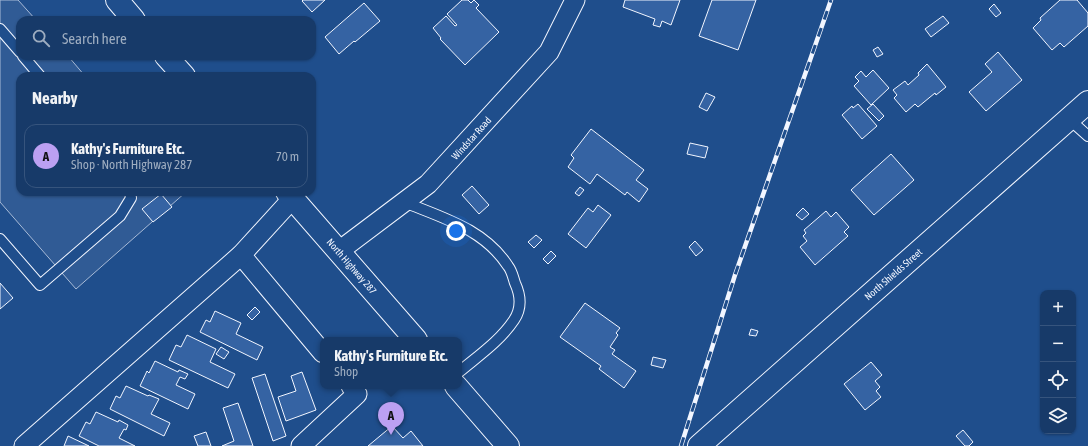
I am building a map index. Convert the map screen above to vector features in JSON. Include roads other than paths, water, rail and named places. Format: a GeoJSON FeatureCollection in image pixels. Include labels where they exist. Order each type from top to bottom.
{"type":"FeatureCollection","features":[{"type":"Feature","properties":{"kind":"main road"},"geometry":{"type":"LineString","coordinates":[[116,0],[130,16]]}},
{"type":"Feature","properties":{"kind":"main road"},"geometry":{"type":"LineString","coordinates":[[170,60],[180,72]]}},
{"type":"Feature","properties":{"kind":"main road","name":"North Shields Street"},"geometry":{"type":"LineString","coordinates":[[699,446],[1088,102]]}},
{"type":"Feature","properties":{"kind":"main road","name":"North Highway 287"},"geometry":{"type":"LineString","coordinates":[[291,196],[413,337]]}},
{"type":"Feature","properties":{"kind":"main road"},"geometry":{"type":"LineString","coordinates":[[459,389],[508,446]]}},
{"type":"Feature","properties":{"kind":"street","name":"Windstar Road"},"geometry":{"type":"LineString","coordinates":[[339,251],[428,184],[549,52],[576,0]]}},
{"type":"Feature","properties":{"kind":"street"},"geometry":{"type":"LineString","coordinates":[[24,446],[241,255],[289,196]]}},
{"type":"Feature","properties":{"kind":"street"},"geometry":{"type":"LineString","coordinates":[[241,255],[320,349]]}},
{"type":"Feature","properties":{"kind":"street"},"geometry":{"type":"LineString","coordinates":[[301,446],[357,394],[353,389]]}},
{"type":"Feature","properties":{"kind":"lane"},"geometry":{"type":"LineString","coordinates":[[0,29],[16,47]]}},
{"type":"Feature","properties":{"kind":"lane"},"geometry":{"type":"LineString","coordinates":[[26,60],[37,72]]}},
{"type":"Feature","properties":{"kind":"lane"},"geometry":{"type":"LineString","coordinates":[[1069,119],[1088,136]]}},
{"type":"Feature","properties":{"kind":"lane"},"geometry":{"type":"LineString","coordinates":[[0,240],[40,285],[120,216],[131,198],[131,196]]}},
{"type":"Feature","properties":{"kind":"lane"},"geometry":{"type":"LineString","coordinates":[[404,202],[460,224],[487,241],[509,266],[518,290],[520,304],[515,319],[501,337],[462,370]]}},
{"type":"Feature","properties":{"kind":"railway"},"geometry":{"type":"LineString","coordinates":[[681,446],[735,275],[831,0]]}},
{"type":"Feature","properties":{"kind":"place","name":"Kathy's Furniture Etc."},"geometry":{"type":"Point","coordinates":[391,435]}}]}
